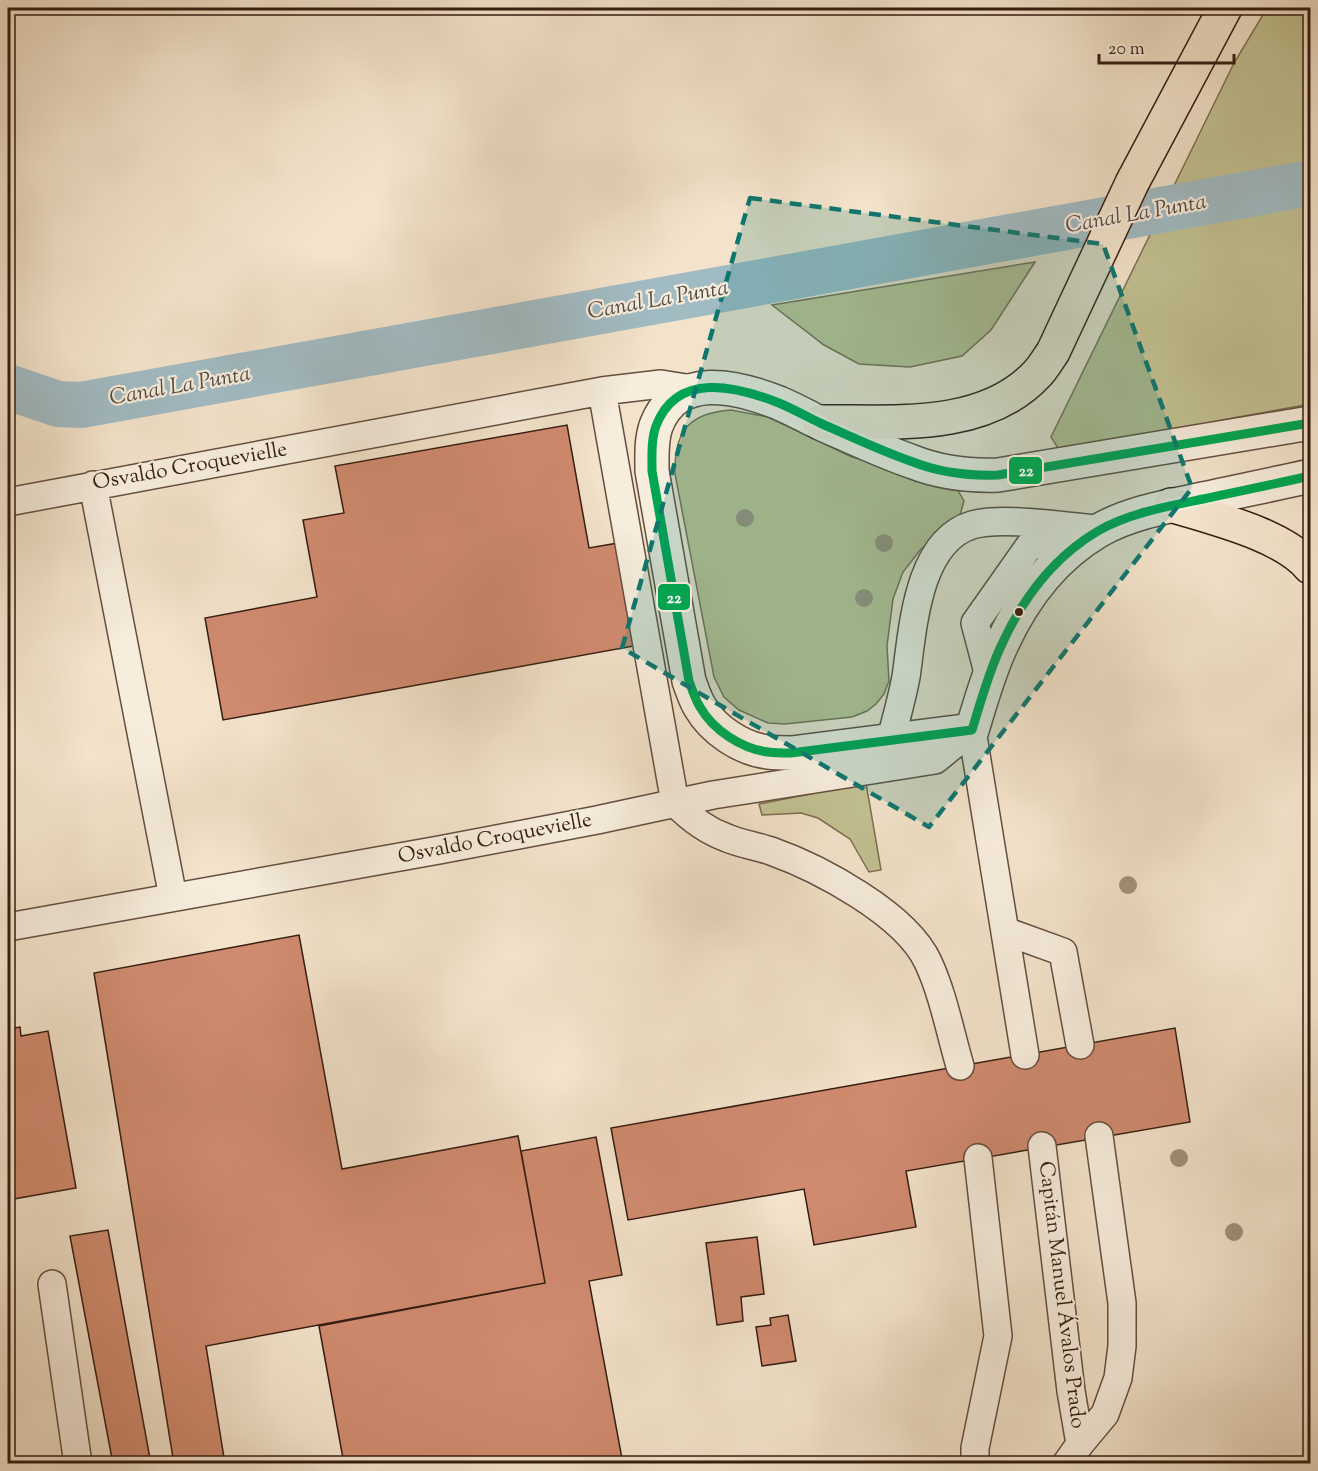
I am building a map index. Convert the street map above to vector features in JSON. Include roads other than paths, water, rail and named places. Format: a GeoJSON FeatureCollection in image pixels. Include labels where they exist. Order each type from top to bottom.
{"type":"FeatureCollection","features":[{"type":"Feature","properties":{"kind":"highway"},"geometry":{"type":"LineString","coordinates":[[819,422],[915,421],[954,416],[988,407],[1014,393],[1037,374],[1053,352],[1132,183],[1225,8]]}},
{"type":"Feature","properties":{"kind":"highway"},"geometry":{"type":"LineString","coordinates":[[1171,505],[1258,533],[1304,560],[1311,567]]}},
{"type":"Feature","properties":{"kind":"street"},"geometry":{"type":"LineString","coordinates":[[1311,423],[998,475],[970,476],[947,473],[921,465],[751,393],[708,387],[692,389],[677,398],[664,410],[656,427],[652,447],[652,471],[689,681],[699,706],[712,723],[731,738],[748,747],[768,752],[792,753],[972,730],[1002,643],[1037,585],[1056,562],[1089,537],[1136,515],[1171,505],[1311,476]]}},
{"type":"Feature","properties":{"kind":"lane","name":"Osvaldo Croquevielle"},"geometry":{"type":"LineString","coordinates":[[8,502],[602,391],[662,384],[692,389]]}},
{"type":"Feature","properties":{"kind":"lane"},"geometry":{"type":"LineString","coordinates":[[602,391],[675,803],[692,819],[709,830],[727,838],[772,851],[852,891],[888,915],[914,938],[927,961],[939,992],[960,1066]]}},
{"type":"Feature","properties":{"kind":"lane"},"geometry":{"type":"LineString","coordinates":[[93,485],[173,897]]}},
{"type":"Feature","properties":{"kind":"lane"},"geometry":{"type":"LineString","coordinates":[[891,739],[905,679],[912,629],[928,569],[943,543],[956,532],[973,525],[1004,521],[1089,537]]}},
{"type":"Feature","properties":{"kind":"lane","name":"Osvaldo Croquevielle"},"geometry":{"type":"LineString","coordinates":[[8,927],[438,850],[713,795],[935,760],[972,730]]}},
{"type":"Feature","properties":{"kind":"lane"},"geometry":{"type":"LineString","coordinates":[[972,730],[1025,1055]]}},
{"type":"Feature","properties":{"kind":"lane"},"geometry":{"type":"LineString","coordinates":[[1005,931],[1062,952],[1080,1045]]}},
{"type":"Feature","properties":{"kind":"lane","name":"Capitán Manuel Ávalos Prado"},"geometry":{"type":"LineString","coordinates":[[1073,1454],[1105,1414],[1118,1378],[1122,1347],[1122,1303],[1099,1136]]}},
{"type":"Feature","properties":{"kind":"lane","name":"Capitán Manuel Ávalos Prado"},"geometry":{"type":"LineString","coordinates":[[1042,1146],[1071,1391],[1073,1454]]}},
{"type":"Feature","properties":{"kind":"lane"},"geometry":{"type":"LineString","coordinates":[[975,1464],[975,1448],[998,1336],[978,1158]]}},
{"type":"Feature","properties":{"kind":"lane"},"geometry":{"type":"LineString","coordinates":[[51,1284],[78,1464]]}},
{"type":"Feature","properties":{"kind":"waterway","name":"Canal La Punta"},"geometry":{"type":"LineString","coordinates":[[8,387],[58,404],[81,405],[1310,183]]}}]}
